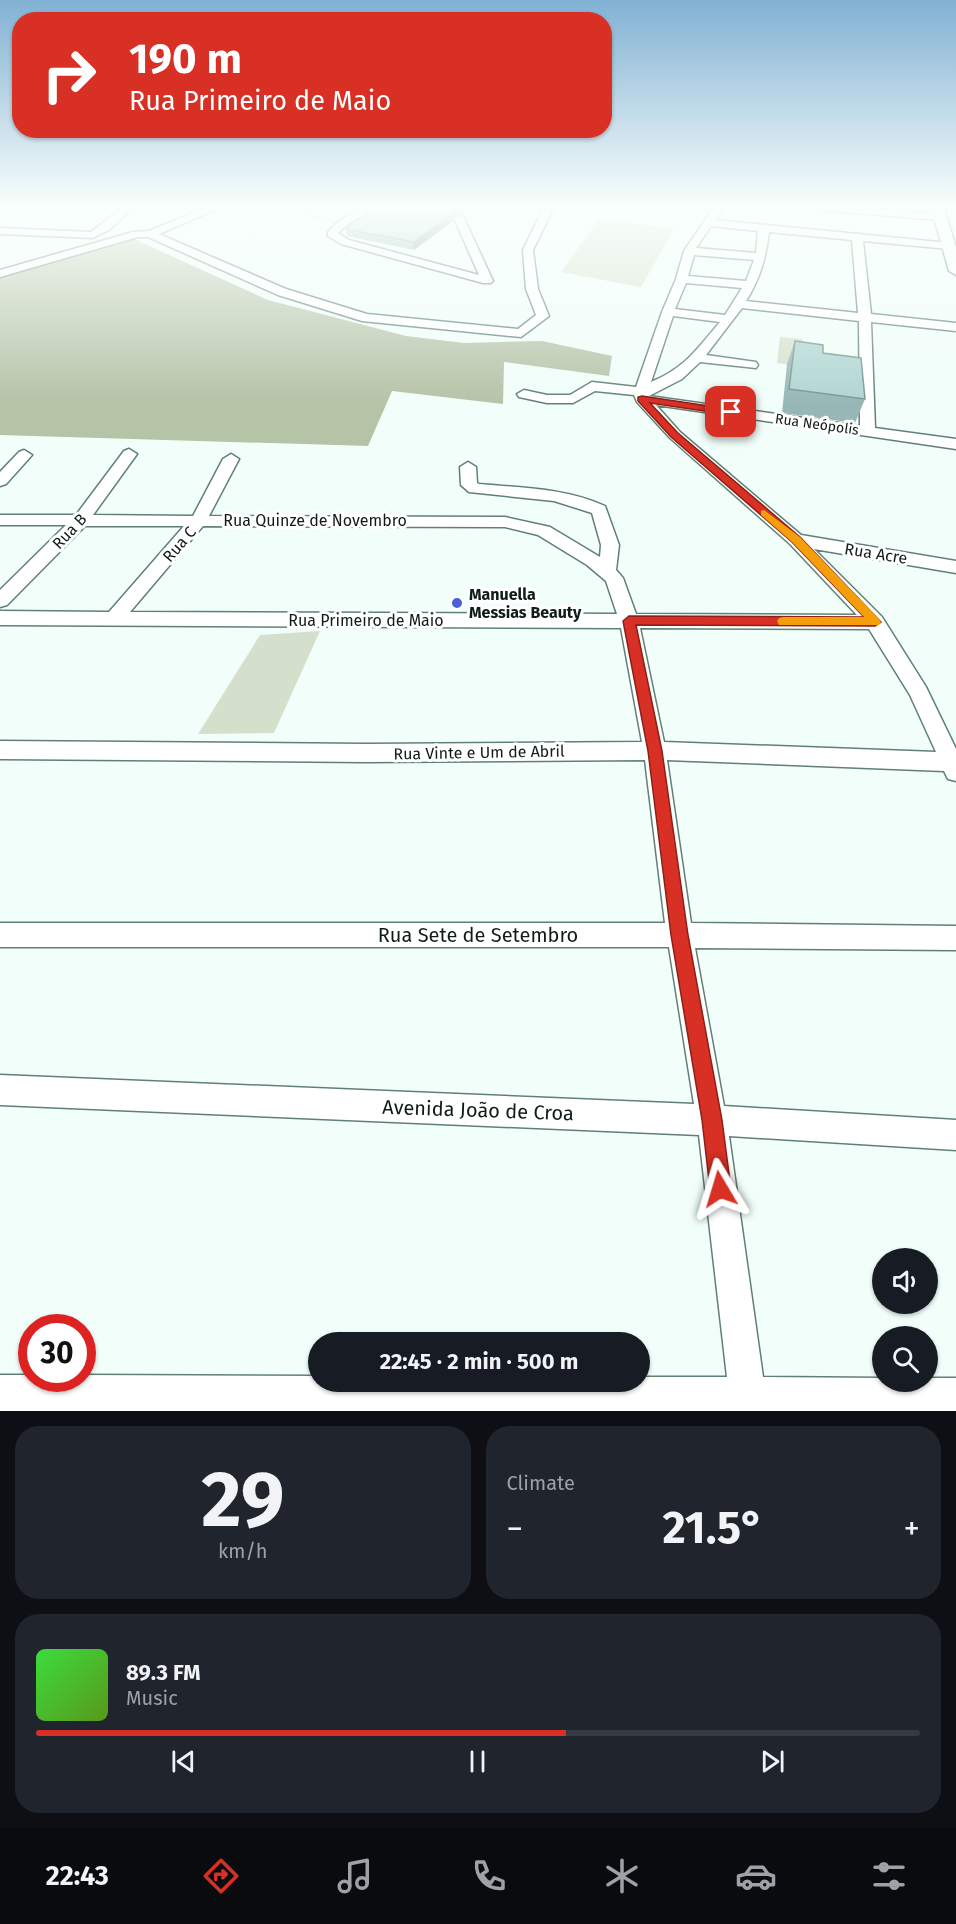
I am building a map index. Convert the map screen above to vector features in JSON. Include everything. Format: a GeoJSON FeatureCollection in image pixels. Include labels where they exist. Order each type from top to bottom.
{"type":"FeatureCollection","features":[{"type":"Feature","properties":{"kind":"street"},"geometry":{"type":"LineString","coordinates":[[238,273],[282,292],[366,318],[521,333],[543,316],[532,289],[530,273]]}},
{"type":"Feature","properties":{"kind":"street"},"geometry":{"type":"LineString","coordinates":[[457,273],[487,281],[483,273]]}},
{"type":"Feature","properties":{"kind":"street"},"geometry":{"type":"LineString","coordinates":[[641,395],[683,273]]}},
{"type":"Feature","properties":{"kind":"street"},"geometry":{"type":"LineString","coordinates":[[641,395],[677,376],[697,358],[729,319],[755,273]]}},
{"type":"Feature","properties":{"kind":"street"},"geometry":{"type":"LineString","coordinates":[[860,273],[865,319],[868,431]]}},
{"type":"Feature","properties":{"kind":"street"},"geometry":{"type":"LineString","coordinates":[[682,279],[750,285]]}},
{"type":"Feature","properties":{"kind":"street"},"geometry":{"type":"LineString","coordinates":[[737,304],[956,327]]}},
{"type":"Feature","properties":{"kind":"street"},"geometry":{"type":"LineString","coordinates":[[668,312],[729,319]]}},
{"type":"Feature","properties":{"kind":"street"},"geometry":{"type":"LineString","coordinates":[[697,358],[752,364]]}},
{"type":"Feature","properties":{"kind":"street","name":"Rua Neópolis"},"geometry":{"type":"LineString","coordinates":[[524,394],[547,399],[573,399],[592,386],[956,444]]}},
{"type":"Feature","properties":{"kind":"street"},"geometry":{"type":"LineString","coordinates":[[641,395],[675,435],[796,540],[875,622],[919,693],[954,766]]}},
{"type":"Feature","properties":{"kind":"street","name":"Rua B"},"geometry":{"type":"LineString","coordinates":[[0,601],[80,521],[129,454]]}},
{"type":"Feature","properties":{"kind":"street"},"geometry":{"type":"LineString","coordinates":[[0,481],[24,455]]}},
{"type":"Feature","properties":{"kind":"street","name":"Rua C"},"geometry":{"type":"LineString","coordinates":[[113,620],[198,521],[231,459]]}},
{"type":"Feature","properties":{"kind":"street"},"geometry":{"type":"LineString","coordinates":[[468,467],[469,486],[475,489],[585,502],[599,510],[610,545],[610,575],[629,621],[655,751],[680,935],[712,1120],[748,1404]]}},
{"type":"Feature","properties":{"kind":"street","name":"Rua Quinze de Novembro"},"geometry":{"type":"LineString","coordinates":[[0,520],[407,520],[516,523],[544,531],[593,561],[610,575]]}},
{"type":"Feature","properties":{"kind":"street","name":"Rua Acre"},"geometry":{"type":"LineString","coordinates":[[796,540],[956,567]]}},
{"type":"Feature","properties":{"kind":"street","name":"Rua Primeiro de Maio"},"geometry":{"type":"LineString","coordinates":[[0,618],[875,622]]}},
{"type":"Feature","properties":{"kind":"street","name":"Rua Vinte e Um de Abril"},"geometry":{"type":"LineString","coordinates":[[0,750],[366,753],[655,751],[954,766]]}},
{"type":"Feature","properties":{"kind":"street","name":"Rua Sete de Setembro"},"geometry":{"type":"LineString","coordinates":[[0,935],[680,935],[956,938]]}},
{"type":"Feature","properties":{"kind":"street","name":"Avenida João de Croa"},"geometry":{"type":"LineString","coordinates":[[0,1090],[712,1120],[956,1135]]}},
{"type":"Feature","properties":{"kind":"street"},"geometry":{"type":"LineString","coordinates":[[0,1393],[748,1404],[956,1396]]}},
{"type":"Feature","properties":{"kind":"green space"},"geometry":{"type":"Polygon","coordinates":[[[0,273],[208,273],[268,300],[406,336],[464,343],[542,341],[612,356],[609,376],[504,362],[503,404],[392,391],[368,446],[0,435],[0,273]]]}},
{"type":"Feature","properties":{"kind":"green space"},"geometry":{"type":"Polygon","coordinates":[[[566,273],[649,273],[641,287],[566,273]]]}},
{"type":"Feature","properties":{"kind":"green space"},"geometry":{"type":"Polygon","coordinates":[[[780,337],[802,339],[807,353],[851,374],[777,363],[780,337]]]}},
{"type":"Feature","properties":{"kind":"green space"},"geometry":{"type":"Polygon","coordinates":[[[320,631],[274,733],[198,734],[260,635],[320,631]]]}},
{"type":"Feature","properties":{"kind":"building"},"geometry":{"type":"Polygon","coordinates":[[[795,341],[823,345],[823,353],[861,358],[865,399],[789,389],[795,341]]]}},
{"type":"Feature","properties":{"kind":"slow traffic"},"geometry":{"type":"LineString","coordinates":[[764,513],[796,540],[875,622],[783,621]]}},
{"type":"Feature","properties":{"kind":"place","name":"Manuella Messias Beauty"},"geometry":{"type":"Point","coordinates":[457,603]}},
{"type":"Feature","properties":{"kind":"route"},"geometry":{"type":"LineString","coordinates":[[720,1189],[712,1120],[680,935],[655,751],[629,621],[875,622],[796,540],[675,435],[642,399],[731,412]]}}]}
